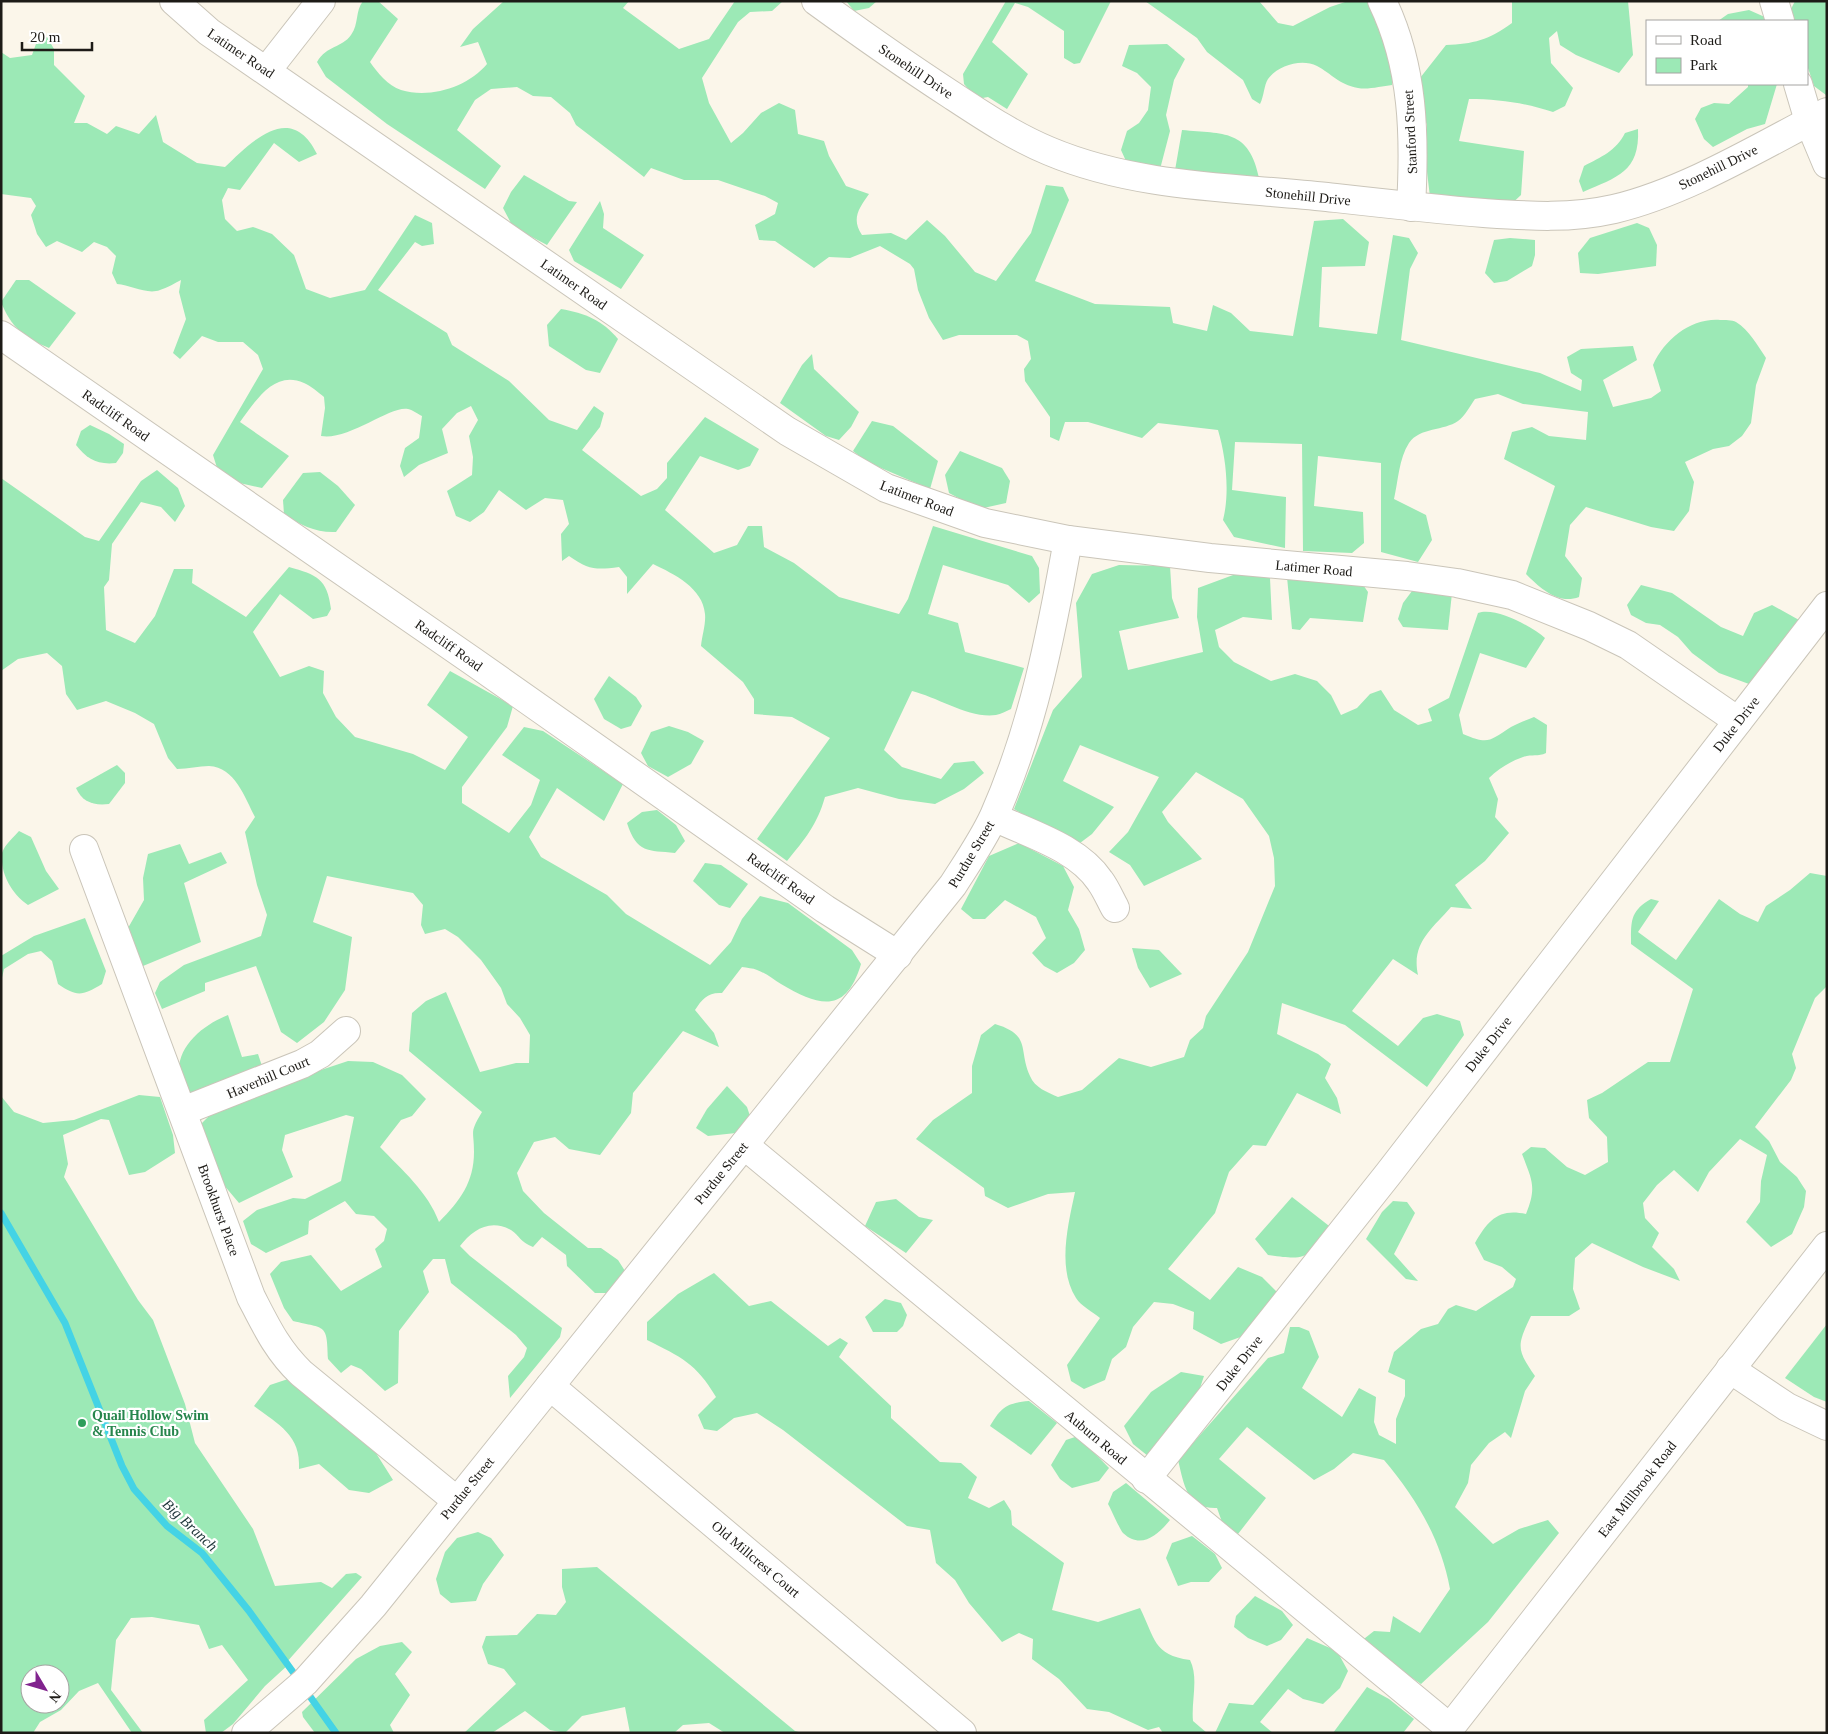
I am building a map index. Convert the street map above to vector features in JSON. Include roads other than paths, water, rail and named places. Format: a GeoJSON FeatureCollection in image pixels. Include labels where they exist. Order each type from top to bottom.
{"type":"FeatureCollection","features":[{"type":"Feature","properties":{"kind":"street","name":"Latimer Road"},"geometry":{"type":"LineString","coordinates":[[174,1],[209,32],[267,70],[693,367],[787,431],[886,488],[985,523],[1068,540],[1210,558],[1407,576],[1457,583],[1512,596],[1589,626],[1628,645],[1738,721]]}},
{"type":"Feature","properties":{"kind":"street"},"geometry":{"type":"LineString","coordinates":[[267,70],[321,1]]}},
{"type":"Feature","properties":{"kind":"street","name":"Stonehill Drive"},"geometry":{"type":"LineString","coordinates":[[816,1],[908,67],[997,125],[1058,154],[1133,175],[1174,183],[1411,208],[1543,217],[1581,216],[1652,198],[1689,182],[1818,117]]}},
{"type":"Feature","properties":{"kind":"street","name":"Stanford Street"},"geometry":{"type":"LineString","coordinates":[[1382,1],[1404,63],[1412,106],[1414,151],[1411,208]]}},
{"type":"Feature","properties":{"kind":"street"},"geometry":{"type":"LineString","coordinates":[[1774,1],[1780,20]]}},
{"type":"Feature","properties":{"kind":"street"},"geometry":{"type":"LineString","coordinates":[[1799,85],[1818,117],[1827,164]]}},
{"type":"Feature","properties":{"kind":"street","name":"Radcliff Road"},"geometry":{"type":"LineString","coordinates":[[1,335],[471,660],[825,909],[898,955]]}},
{"type":"Feature","properties":{"kind":"street","name":"Purdue Street"},"geometry":{"type":"LineString","coordinates":[[246,1733],[305,1682],[337,1649],[953,885],[994,818],[1020,752],[1050,643],[1068,540]]}},
{"type":"Feature","properties":{"kind":"street","name":"Duke Drive"},"geometry":{"type":"LineString","coordinates":[[1146,1479],[1389,1173],[1827,606]]}},
{"type":"Feature","properties":{"kind":"street"},"geometry":{"type":"LineString","coordinates":[[994,818],[1067,851],[1100,880],[1114,908]]}},
{"type":"Feature","properties":{"kind":"street","name":"Brookhurst Place"},"geometry":{"type":"LineString","coordinates":[[84,849],[251,1297],[284,1357],[457,1501]]}},
{"type":"Feature","properties":{"kind":"street","name":"Haverhill Court"},"geometry":{"type":"LineString","coordinates":[[182,1111],[302,1064],[320,1054],[346,1031]]}},
{"type":"Feature","properties":{"kind":"street","name":"Auburn Road"},"geometry":{"type":"LineString","coordinates":[[744,1145],[1448,1730]]}},
{"type":"Feature","properties":{"kind":"street","name":"East Millbrook Road"},"geometry":{"type":"LineString","coordinates":[[1448,1730],[1827,1246]]}},
{"type":"Feature","properties":{"kind":"street"},"geometry":{"type":"LineString","coordinates":[[1730,1369],[1787,1407],[1827,1426]]}},
{"type":"Feature","properties":{"kind":"street","name":"Old Millcrest Court"},"geometry":{"type":"LineString","coordinates":[[550,1386],[962,1733]]}},
{"type":"Feature","properties":{"kind":"waterway","name":"Big Branch"},"geometry":{"type":"LineString","coordinates":[[1,1213],[65,1323],[122,1466],[134,1489],[167,1526],[202,1553],[249,1611],[298,1679]]}},
{"type":"Feature","properties":{"kind":"waterway","name":"Big Branch"},"geometry":{"type":"LineString","coordinates":[[304,1688],[336,1733]]}},
{"type":"Feature","properties":{"kind":"place","name":"Quail Hollow Swim & Tennis Club"},"geometry":{"type":"Point","coordinates":[82,1423]}}]}
